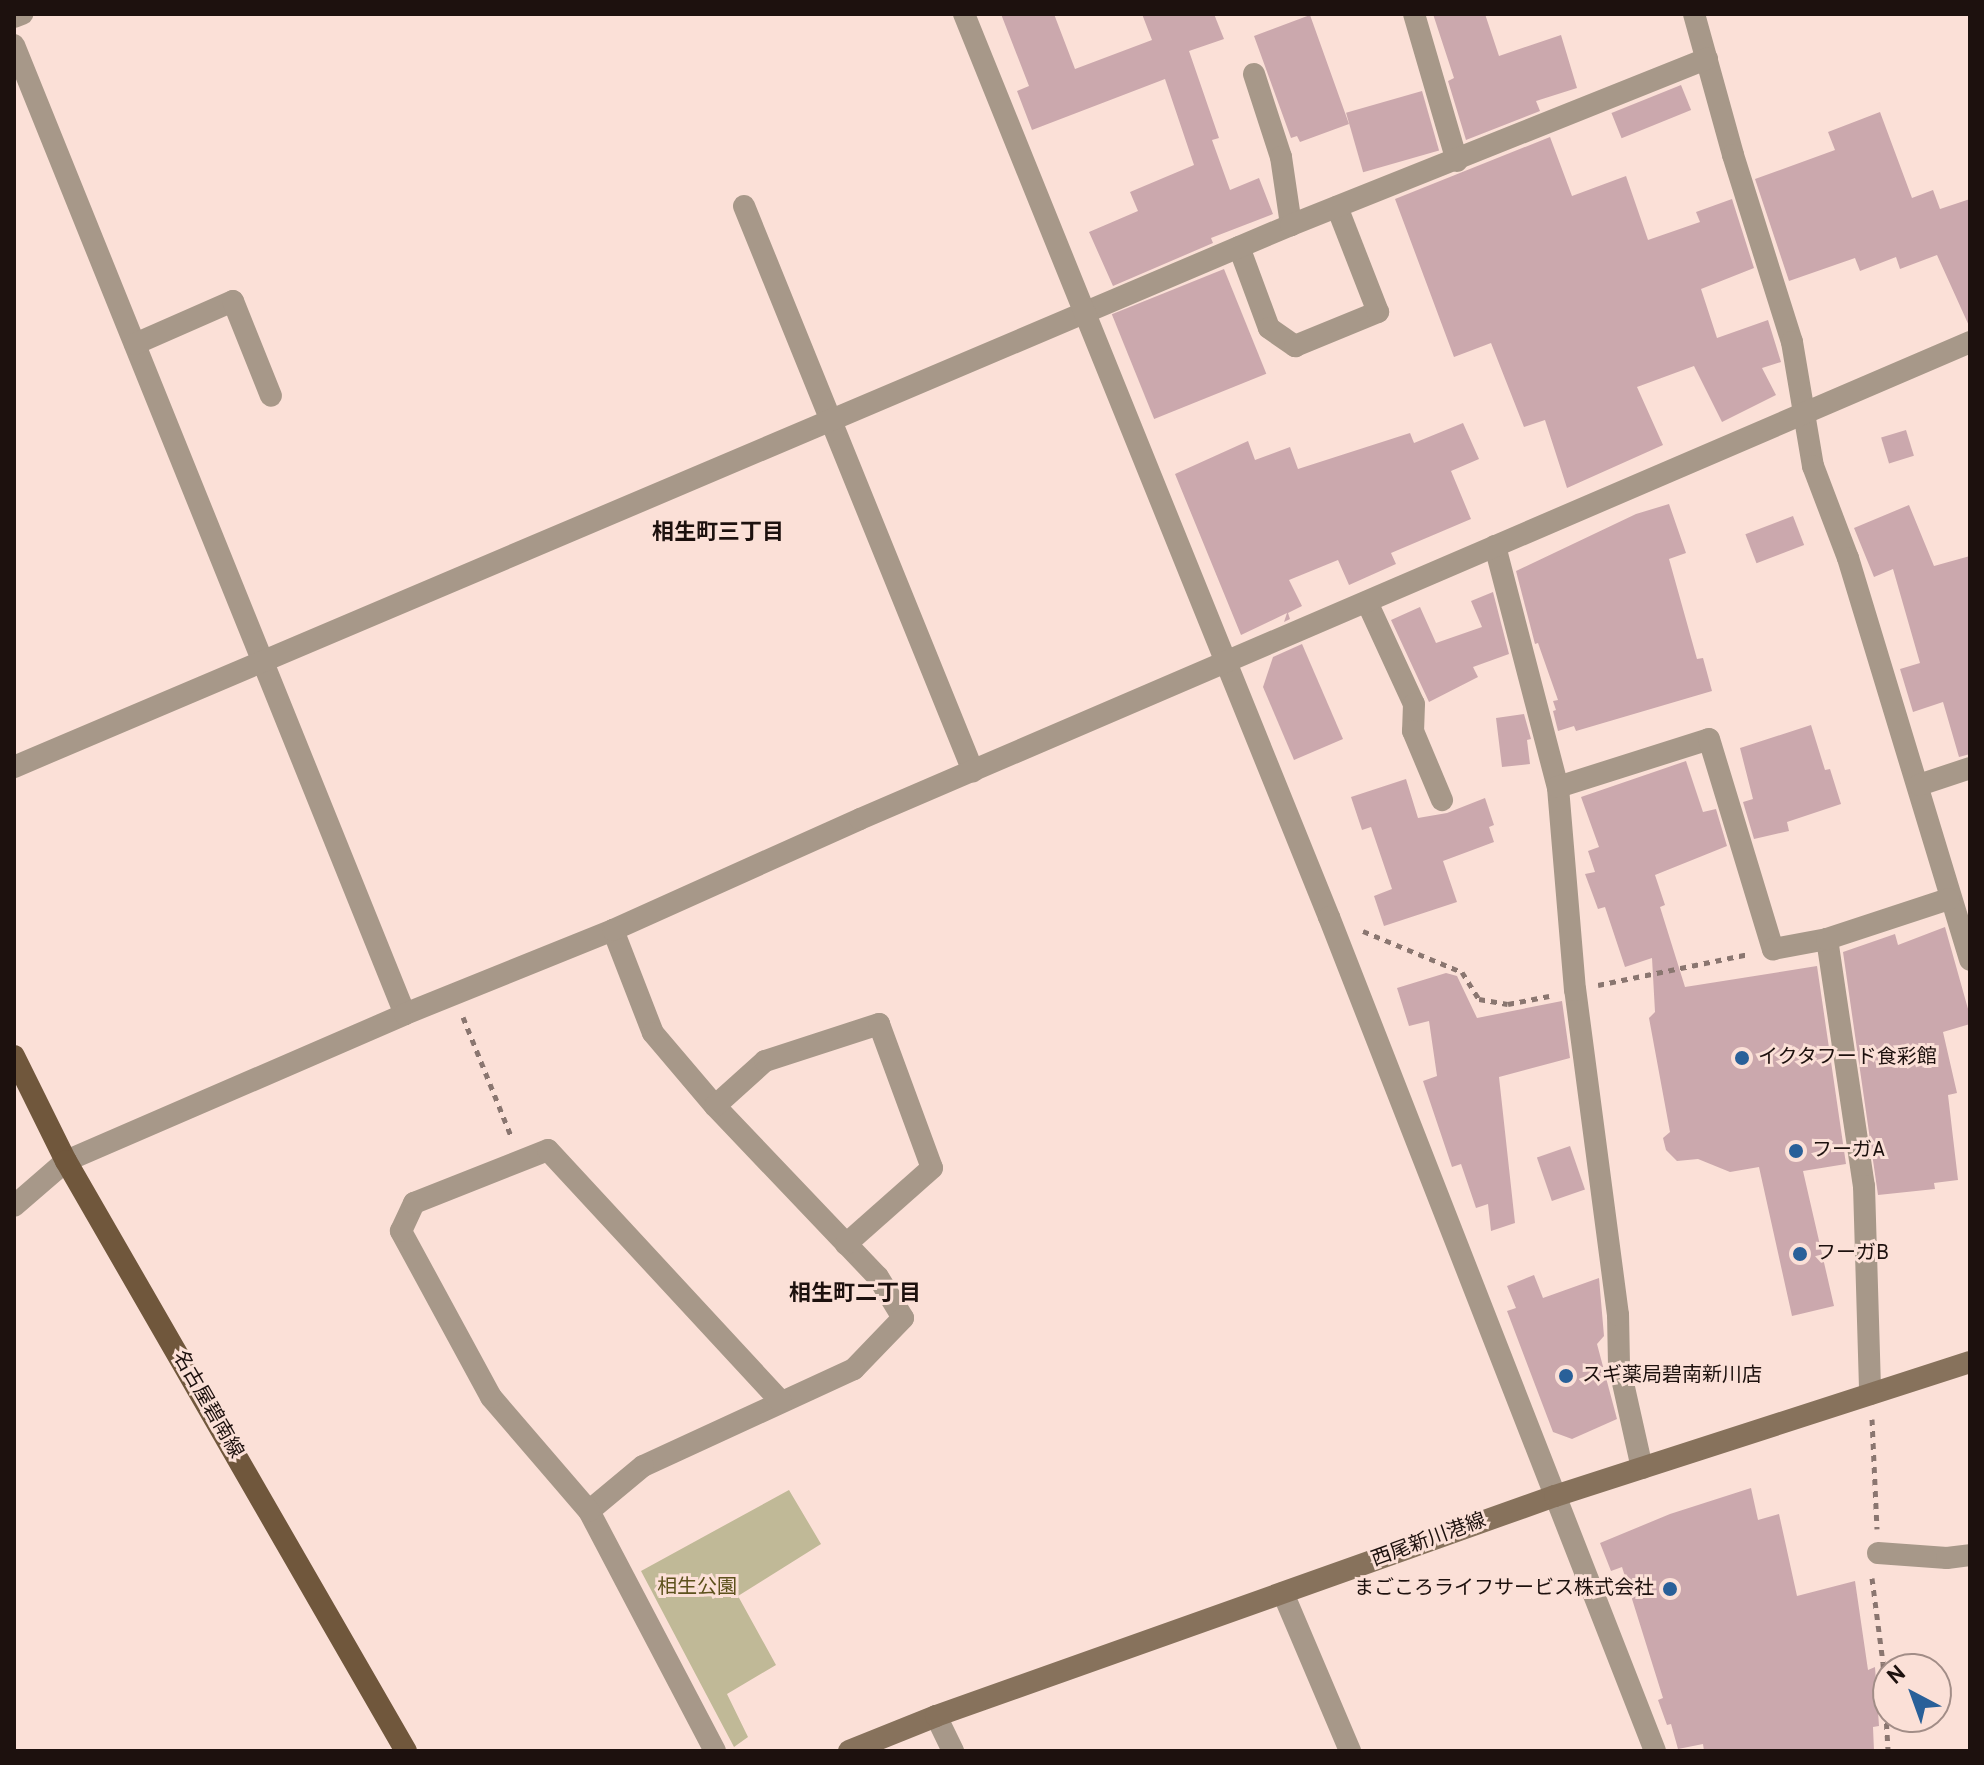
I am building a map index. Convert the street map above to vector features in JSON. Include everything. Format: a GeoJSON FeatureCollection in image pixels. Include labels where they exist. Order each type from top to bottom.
{"type":"FeatureCollection","features":[{"type":"Feature","properties":{"kind":"main road","name":"名古屋碧南線"},"geometry":{"type":"LineString","coordinates":[[14,1056],[66,1161],[406,1751]]}},
{"type":"Feature","properties":{"kind":"main road","name":"西尾新川港線"},"geometry":{"type":"LineString","coordinates":[[849,1751],[936,1716],[1555,1496],[1970,1362]]}},
{"type":"Feature","properties":{"kind":"street"},"geometry":{"type":"LineString","coordinates":[[14,17],[22,14]]}},
{"type":"Feature","properties":{"kind":"street"},"geometry":{"type":"LineString","coordinates":[[964,14],[1329,917],[1655,1751]]}},
{"type":"Feature","properties":{"kind":"street"},"geometry":{"type":"LineString","coordinates":[[1414,14],[1457,161]]}},
{"type":"Feature","properties":{"kind":"street"},"geometry":{"type":"LineString","coordinates":[[1694,14],[1792,342],[1813,466],[1848,558],[1970,960]]}},
{"type":"Feature","properties":{"kind":"street"},"geometry":{"type":"LineString","coordinates":[[14,45],[405,1014]]}},
{"type":"Feature","properties":{"kind":"street"},"geometry":{"type":"LineString","coordinates":[[14,767],[1291,225],[1707,59]]}},
{"type":"Feature","properties":{"kind":"street"},"geometry":{"type":"LineString","coordinates":[[1254,74],[1281,157],[1291,225]]}},
{"type":"Feature","properties":{"kind":"street"},"geometry":{"type":"LineString","coordinates":[[744,206],[973,771]]}},
{"type":"Feature","properties":{"kind":"street"},"geometry":{"type":"LineString","coordinates":[[1239,247],[1269,328],[1295,346],[1378,312],[1337,207]]}},
{"type":"Feature","properties":{"kind":"street"},"geometry":{"type":"LineString","coordinates":[[135,344],[233,301],[271,396]]}},
{"type":"Feature","properties":{"kind":"street"},"geometry":{"type":"LineString","coordinates":[[14,1206],[66,1161],[405,1014],[613,930],[973,771],[1970,342]]}},
{"type":"Feature","properties":{"kind":"street"},"geometry":{"type":"LineString","coordinates":[[1495,546],[1558,787],[1575,990],[1618,1315],[1619,1365],[1642,1468]]}},
{"type":"Feature","properties":{"kind":"street"},"geometry":{"type":"LineString","coordinates":[[1367,602],[1414,704],[1413,731],[1442,800]]}},
{"type":"Feature","properties":{"kind":"street"},"geometry":{"type":"LineString","coordinates":[[1558,787],[1709,739],[1773,949],[1827,939],[1949,899]]}},
{"type":"Feature","properties":{"kind":"street"},"geometry":{"type":"LineString","coordinates":[[1919,785],[1970,768]]}},
{"type":"Feature","properties":{"kind":"street"},"geometry":{"type":"LineString","coordinates":[[589,1511],[643,1466],[854,1369],[903,1318],[878,1277],[715,1106],[653,1033],[613,930]]}},
{"type":"Feature","properties":{"kind":"street"},"geometry":{"type":"LineString","coordinates":[[1827,939],[1864,1186],[1870,1394]]}},
{"type":"Feature","properties":{"kind":"street"},"geometry":{"type":"LineString","coordinates":[[715,1106],[765,1061],[879,1024],[932,1168],[846,1244]]}},
{"type":"Feature","properties":{"kind":"street"},"geometry":{"type":"LineString","coordinates":[[715,1751],[589,1511],[491,1397],[401,1231],[414,1203],[548,1150],[781,1402]]}},
{"type":"Feature","properties":{"kind":"street"},"geometry":{"type":"LineString","coordinates":[[1878,1553],[1947,1558],[1970,1555]]}},
{"type":"Feature","properties":{"kind":"street"},"geometry":{"type":"LineString","coordinates":[[1283,1593],[1350,1751]]}},
{"type":"Feature","properties":{"kind":"street"},"geometry":{"type":"LineString","coordinates":[[936,1716],[953,1751]]}},
{"type":"Feature","properties":{"kind":"path"},"geometry":{"type":"LineString","coordinates":[[454,994],[522,1160]]}},
{"type":"Feature","properties":{"kind":"green space","name":"相生公園"},"geometry":{"type":"Polygon","coordinates":[[[789,1490],[821,1544],[738,1596],[776,1665],[727,1694],[748,1737],[734,1747],[641,1571],[789,1490]]]}},
{"type":"Feature","properties":{"kind":"building"},"geometry":{"type":"Polygon","coordinates":[[[1001,14],[1054,14],[1075,69],[1152,40],[1142,14],[1214,14],[1224,39],[1189,51],[1219,138],[1212,140],[1230,190],[1259,178],[1273,214],[1211,238],[1213,243],[1113,286],[1089,232],[1138,211],[1130,192],[1194,165],[1165,79],[1032,130],[1017,91],[1029,86],[1001,14]]]}},
{"type":"Feature","properties":{"kind":"building"},"geometry":{"type":"Polygon","coordinates":[[[1433,14],[1485,14],[1499,56],[1561,35],[1577,88],[1536,101],[1540,111],[1466,140],[1448,81],[1454,78],[1433,14]]]}},
{"type":"Feature","properties":{"kind":"building"},"geometry":{"type":"Polygon","coordinates":[[[1310,15],[1349,124],[1300,142],[1297,136],[1291,138],[1254,36],[1310,15]]]}},
{"type":"Feature","properties":{"kind":"building"},"geometry":{"type":"Polygon","coordinates":[[[1681,85],[1691,110],[1622,138],[1611,113],[1681,85]]]}},
{"type":"Feature","properties":{"kind":"building"},"geometry":{"type":"Polygon","coordinates":[[[1422,91],[1439,151],[1363,172],[1346,113],[1422,91]]]}},
{"type":"Feature","properties":{"kind":"building"},"geometry":{"type":"Polygon","coordinates":[[[1880,112],[1912,198],[1933,190],[1940,209],[1970,199],[1970,328],[1937,255],[1900,269],[1896,257],[1860,271],[1855,258],[1789,281],[1755,179],[1835,150],[1828,132],[1880,112]]]}},
{"type":"Feature","properties":{"kind":"building"},"geometry":{"type":"Polygon","coordinates":[[[1550,137],[1572,196],[1626,176],[1648,240],[1700,222],[1696,212],[1732,199],[1754,268],[1701,289],[1717,338],[1768,320],[1781,362],[1762,368],[1776,395],[1722,422],[1694,366],[1637,387],[1663,445],[1567,488],[1545,420],[1524,427],[1491,343],[1454,357],[1395,199],[1550,137]]]}},
{"type":"Feature","properties":{"kind":"building"},"geometry":{"type":"Polygon","coordinates":[[[1224,269],[1266,374],[1154,419],[1112,314],[1224,269]]]}},
{"type":"Feature","properties":{"kind":"building"},"geometry":{"type":"Polygon","coordinates":[[[1463,423],[1479,459],[1451,471],[1471,519],[1391,553],[1396,564],[1349,585],[1338,560],[1289,580],[1302,606],[1288,613],[1290,619],[1284,622],[1287,613],[1241,635],[1175,474],[1248,441],[1255,460],[1290,447],[1298,469],[1410,433],[1414,443],[1463,423]]]}},
{"type":"Feature","properties":{"kind":"building"},"geometry":{"type":"Polygon","coordinates":[[[1906,430],[1914,456],[1889,463],[1881,438],[1906,430]]]}},
{"type":"Feature","properties":{"kind":"building"},"geometry":{"type":"Polygon","coordinates":[[[1669,504],[1686,553],[1669,559],[1697,659],[1703,658],[1712,691],[1576,731],[1574,726],[1558,731],[1553,701],[1558,700],[1538,643],[1535,644],[1516,571],[1636,514],[1669,504]]]}},
{"type":"Feature","properties":{"kind":"building"},"geometry":{"type":"Polygon","coordinates":[[[1909,505],[1934,566],[1970,556],[1970,754],[1959,757],[1943,702],[1913,712],[1900,669],[1920,663],[1893,569],[1874,577],[1854,528],[1909,505]]]}},
{"type":"Feature","properties":{"kind":"building"},"geometry":{"type":"Polygon","coordinates":[[[1793,516],[1804,545],[1756,563],[1745,534],[1793,516]]]}},
{"type":"Feature","properties":{"kind":"building"},"geometry":{"type":"Polygon","coordinates":[[[1493,592],[1509,654],[1473,667],[1478,677],[1429,702],[1391,620],[1420,607],[1436,643],[1482,627],[1471,601],[1493,592]]]}},
{"type":"Feature","properties":{"kind":"building"},"geometry":{"type":"Polygon","coordinates":[[[1302,644],[1343,739],[1294,760],[1263,687],[1273,657],[1302,644]]]}},
{"type":"Feature","properties":{"kind":"building"},"geometry":{"type":"Polygon","coordinates":[[[1524,714],[1531,739],[1527,740],[1530,764],[1502,767],[1496,718],[1524,714]]]}},
{"type":"Feature","properties":{"kind":"building"},"geometry":{"type":"Polygon","coordinates":[[[1811,725],[1825,770],[1830,769],[1841,804],[1787,822],[1789,831],[1754,839],[1743,802],[1753,799],[1740,748],[1811,725]]]}},
{"type":"Feature","properties":{"kind":"building"},"geometry":{"type":"Polygon","coordinates":[[[1686,761],[1703,812],[1716,809],[1727,846],[1655,875],[1665,905],[1660,907],[1685,987],[1817,966],[1846,1164],[1803,1171],[1834,1306],[1792,1316],[1759,1167],[1730,1172],[1698,1159],[1677,1161],[1666,1150],[1663,1138],[1670,1132],[1649,1018],[1655,1012],[1652,958],[1625,967],[1605,907],[1598,909],[1585,874],[1595,872],[1588,851],[1599,847],[1581,797],[1686,761]]]}},
{"type":"Feature","properties":{"kind":"building"},"geometry":{"type":"Polygon","coordinates":[[[1406,779],[1418,818],[1447,813],[1485,798],[1494,825],[1489,827],[1494,842],[1443,861],[1457,902],[1384,926],[1374,896],[1392,889],[1371,827],[1362,830],[1351,797],[1406,779]]]}},
{"type":"Feature","properties":{"kind":"building"},"geometry":{"type":"Polygon","coordinates":[[[1945,927],[1970,1016],[1970,1024],[1943,1032],[1957,1093],[1948,1095],[1958,1180],[1934,1183],[1935,1189],[1878,1195],[1843,952],[1895,934],[1898,945],[1945,927]]]}},
{"type":"Feature","properties":{"kind":"building"},"geometry":{"type":"Polygon","coordinates":[[[1446,973],[1457,976],[1477,1018],[1562,1001],[1570,1058],[1499,1077],[1515,1223],[1491,1231],[1488,1204],[1476,1208],[1461,1164],[1452,1167],[1423,1081],[1437,1076],[1429,1021],[1409,1026],[1397,988],[1446,973]]]}},
{"type":"Feature","properties":{"kind":"building"},"geometry":{"type":"Polygon","coordinates":[[[1570,1146],[1585,1189],[1552,1201],[1537,1157],[1570,1146]]]}},
{"type":"Feature","properties":{"kind":"building"},"geometry":{"type":"Polygon","coordinates":[[[1534,1275],[1543,1298],[1599,1278],[1604,1336],[1597,1344],[1617,1419],[1572,1439],[1553,1432],[1507,1311],[1516,1308],[1507,1286],[1534,1275]]]}},
{"type":"Feature","properties":{"kind":"building"},"geometry":{"type":"Polygon","coordinates":[[[1751,1488],[1758,1520],[1779,1514],[1797,1596],[1855,1581],[1868,1670],[1872,1668],[1874,1751],[1704,1751],[1703,1744],[1678,1749],[1671,1724],[1667,1725],[1658,1700],[1663,1698],[1622,1567],[1611,1571],[1600,1543],[1670,1514],[1751,1488]]]}},
{"type":"Feature","properties":{"kind":"place","name":"イクタフード食彩館"},"geometry":{"type":"Point","coordinates":[1742,1058]}},
{"type":"Feature","properties":{"kind":"place","name":"フーガA"},"geometry":{"type":"Point","coordinates":[1796,1151]}},
{"type":"Feature","properties":{"kind":"place","name":"フーガB"},"geometry":{"type":"Point","coordinates":[1800,1254]}},
{"type":"Feature","properties":{"kind":"place","name":"スギ薬局碧南新川店"},"geometry":{"type":"Point","coordinates":[1566,1376]}},
{"type":"Feature","properties":{"kind":"place","name":"まごころライフサービス株式会社"},"geometry":{"type":"Point","coordinates":[1670,1589]}},
{"type":"Feature","properties":{"kind":"district","name":"相生町三丁目"},"geometry":{"type":"Point","coordinates":[718,534]}},
{"type":"Feature","properties":{"kind":"district","name":"相生町二丁目"},"geometry":{"type":"Point","coordinates":[855,1295]}}]}
